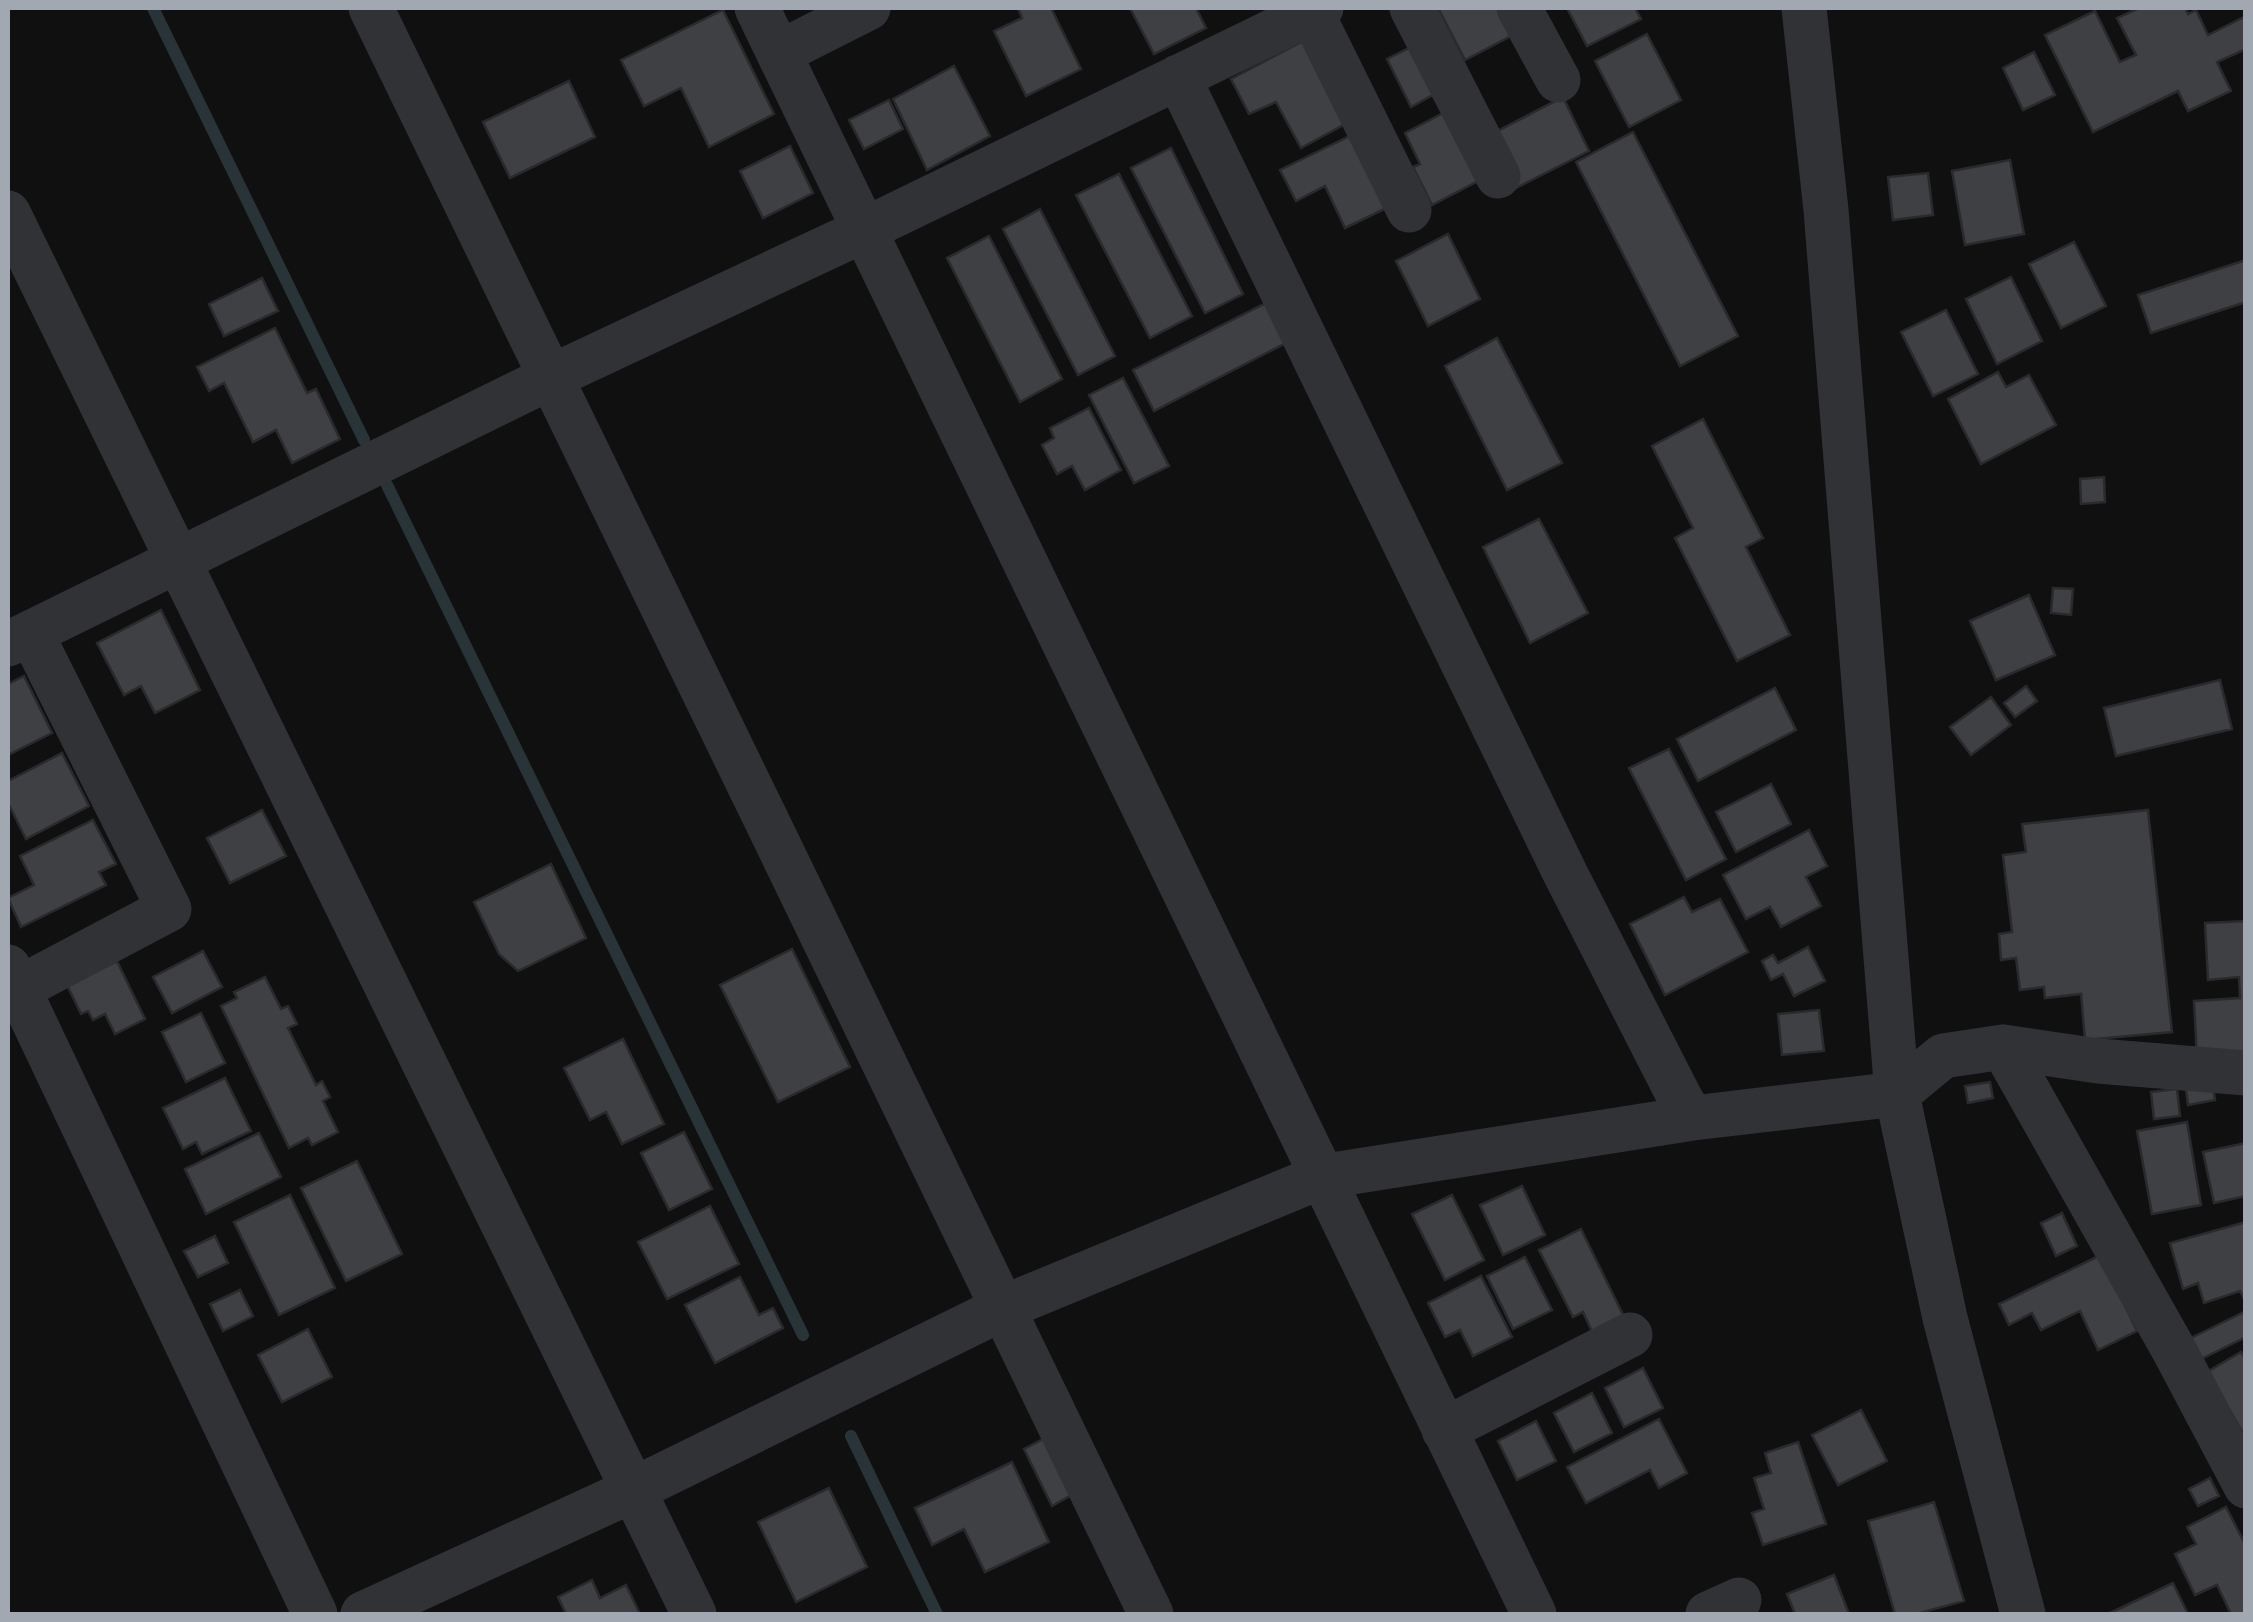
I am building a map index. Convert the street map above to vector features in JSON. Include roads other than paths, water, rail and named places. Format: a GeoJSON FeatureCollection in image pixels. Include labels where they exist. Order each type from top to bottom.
{"type":"FeatureCollection","features":[{"type":"Feature","properties":{"kind":"street"},"geometry":{"type":"LineString","coordinates":[[371,8],[1151,1614]]}},
{"type":"Feature","properties":{"kind":"street"},"geometry":{"type":"LineString","coordinates":[[757,8],[1534,1614]]}},
{"type":"Feature","properties":{"kind":"street"},"geometry":{"type":"LineString","coordinates":[[780,53],[868,8]]}},
{"type":"Feature","properties":{"kind":"street"},"geometry":{"type":"LineString","coordinates":[[1412,8],[1498,176]]}},
{"type":"Feature","properties":{"kind":"street"},"geometry":{"type":"LineString","coordinates":[[1520,8],[1558,80]]}},
{"type":"Feature","properties":{"kind":"street"},"geometry":{"type":"LineString","coordinates":[[1804,8],[1826,210],[1897,1094],[1945,1318],[2023,1614]]}},
{"type":"Feature","properties":{"kind":"street"},"geometry":{"type":"LineString","coordinates":[[315,1614],[13,978],[169,910],[19,639],[549,378],[1316,10],[1409,210]]}},
{"type":"Feature","properties":{"kind":"street"},"geometry":{"type":"LineString","coordinates":[[1178,77],[1565,873],[1693,1118]]}},
{"type":"Feature","properties":{"kind":"street"},"geometry":{"type":"LineString","coordinates":[[8,212],[694,1614]]}},
{"type":"Feature","properties":{"kind":"street"},"geometry":{"type":"LineString","coordinates":[[2003,1047],[2156,1317],[2246,1486]]}},
{"type":"Feature","properties":{"kind":"street"},"geometry":{"type":"LineString","coordinates":[[363,1614],[633,1490],[1005,1307],[1320,1177],[1693,1118],[1897,1094],[1943,1056],[2003,1047],[2098,1061],[2246,1073]]}},
{"type":"Feature","properties":{"kind":"street"},"geometry":{"type":"LineString","coordinates":[[1444,1430],[1630,1335]]}},
{"type":"Feature","properties":{"kind":"waterway"},"geometry":{"type":"LineString","coordinates":[[153,8],[364,440]]}},
{"type":"Feature","properties":{"kind":"waterway"},"geometry":{"type":"LineString","coordinates":[[387,485],[803,1335]]}},
{"type":"Feature","properties":{"kind":"waterway"},"geometry":{"type":"LineString","coordinates":[[851,1436],[937,1614]]}}]}
